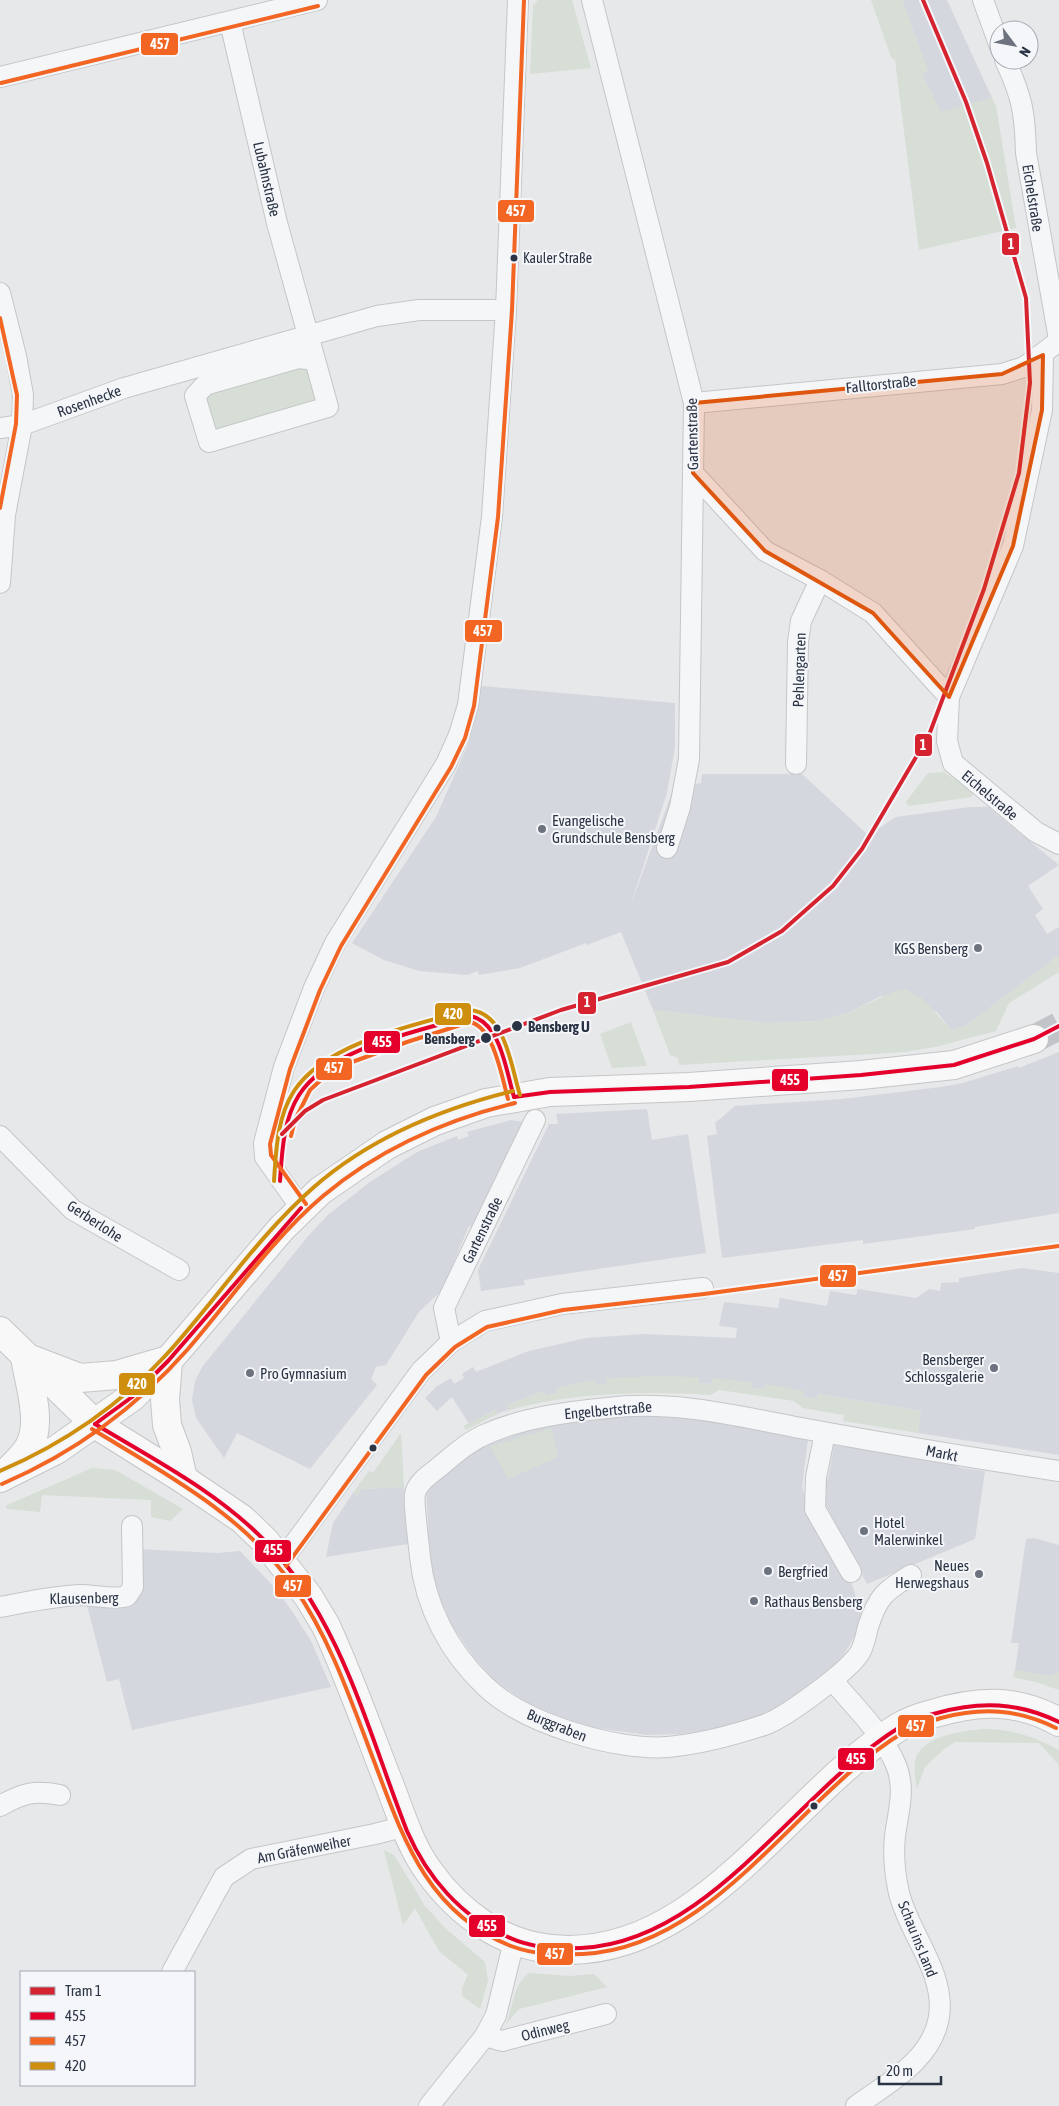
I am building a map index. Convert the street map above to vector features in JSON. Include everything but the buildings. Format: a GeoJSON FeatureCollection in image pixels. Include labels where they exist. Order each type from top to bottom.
{"type":"FeatureCollection","features":[{"type":"Feature","properties":{"kind":"main road"},"geometry":{"type":"LineString","coordinates":[[1,1478],[43,1458],[132,1397],[168,1360],[301,1208],[331,1183],[387,1145],[435,1121],[486,1103],[550,1092],[689,1087],[861,1075],[954,1065],[1034,1039]]}},
{"type":"Feature","properties":{"kind":"main road"},"geometry":{"type":"LineString","coordinates":[[0,1331],[94,1424],[183,1479],[242,1519],[265,1541],[308,1596],[338,1652],[406,1826],[429,1871],[457,1904],[492,1930],[514,1941],[538,1948],[584,1950],[610,1946],[644,1934],[678,1915],[713,1889],[850,1766],[901,1726],[927,1716],[975,1703],[999,1703],[1023,1707],[1047,1715],[1059,1722]]}},
{"type":"Feature","properties":{"kind":"main road"},"geometry":{"type":"LineString","coordinates":[[25,1357],[80,1378],[117,1375],[168,1360]]}},
{"type":"Feature","properties":{"kind":"main road"},"geometry":{"type":"LineString","coordinates":[[1,1478],[28,1449],[34,1436],[35,1419],[25,1357]]}},
{"type":"Feature","properties":{"kind":"main road"},"geometry":{"type":"LineString","coordinates":[[168,1360],[165,1400],[167,1425],[177,1452],[183,1479]]}},
{"type":"Feature","properties":{"kind":"street"},"geometry":{"type":"LineString","coordinates":[[0,77],[317,0]]}},
{"type":"Feature","properties":{"kind":"street"},"geometry":{"type":"LineString","coordinates":[[301,1208],[265,1157],[264,1143],[284,1067],[314,988],[348,919],[385,865],[446,764],[459,735],[468,705],[492,517],[506,310],[518,0]]}},
{"type":"Feature","properties":{"kind":"street","name":"Gartenstraße"},"geometry":{"type":"LineString","coordinates":[[592,0],[694,403],[689,759],[680,807],[667,848]]}},
{"type":"Feature","properties":{"kind":"street"},"geometry":{"type":"LineString","coordinates":[[983,0],[990,20]]}},
{"type":"Feature","properties":{"kind":"street","name":"Lubahnstraße"},"geometry":{"type":"LineString","coordinates":[[230,22],[277,223],[310,335]]}},
{"type":"Feature","properties":{"kind":"street","name":"Eichelstraße"},"geometry":{"type":"LineString","coordinates":[[1010,70],[1020,92],[1026,127],[1027,162],[1059,340]]}},
{"type":"Feature","properties":{"kind":"street"},"geometry":{"type":"LineString","coordinates":[[0,293],[23,395],[22,425],[6,515],[0,583]]}},
{"type":"Feature","properties":{"kind":"street","name":"Rosenhecke"},"geometry":{"type":"LineString","coordinates":[[0,428],[22,425],[124,388],[377,316],[419,310],[506,310]]}},
{"type":"Feature","properties":{"kind":"street"},"geometry":{"type":"LineString","coordinates":[[310,335],[328,407],[209,442],[195,396],[205,385],[300,358],[315,360]]}},
{"type":"Feature","properties":{"kind":"street","name":"Falltorstraße"},"geometry":{"type":"LineString","coordinates":[[694,403],[1002,374],[1024,366],[1043,355],[1059,340]]}},
{"type":"Feature","properties":{"kind":"street","name":"Eichelstraße"},"geometry":{"type":"LineString","coordinates":[[1043,355],[1042,410],[1013,546],[949,697],[947,741],[952,763],[1036,832],[1059,844]]}},
{"type":"Feature","properties":{"kind":"street"},"geometry":{"type":"LineString","coordinates":[[693,473],[765,551],[820,580],[873,613],[949,697]]}},
{"type":"Feature","properties":{"kind":"street","name":"Pehlengarten"},"geometry":{"type":"LineString","coordinates":[[796,764],[800,628],[801,621],[820,580]]}},
{"type":"Feature","properties":{"kind":"street","name":"Gartenstraße"},"geometry":{"type":"LineString","coordinates":[[451,1342],[444,1308],[535,1120]]}},
{"type":"Feature","properties":{"kind":"street","name":"Gerberlohe"},"geometry":{"type":"LineString","coordinates":[[0,1136],[73,1210],[179,1270]]}},
{"type":"Feature","properties":{"kind":"street"},"geometry":{"type":"LineString","coordinates":[[282,1562],[421,1371],[451,1342],[485,1321],[562,1304],[703,1288]]}},
{"type":"Feature","properties":{"kind":"street","name":"Engelbertstraße"},"geometry":{"type":"LineString","coordinates":[[415,1493],[429,1476],[480,1436],[508,1426],[543,1418],[608,1408],[653,1405],[711,1410],[825,1433]]}},
{"type":"Feature","properties":{"kind":"street"},"geometry":{"type":"LineString","coordinates":[[825,1433],[816,1477],[815,1508],[851,1572]]}},
{"type":"Feature","properties":{"kind":"street","name":"Markt"},"geometry":{"type":"LineString","coordinates":[[825,1433],[1059,1471]]}},
{"type":"Feature","properties":{"kind":"street","name":"Burggraben"},"geometry":{"type":"LineString","coordinates":[[415,1493],[422,1574],[431,1607],[443,1633],[486,1688],[522,1711],[548,1723],[584,1737],[636,1747],[669,1747],[727,1736],[768,1724],[833,1681],[860,1654],[872,1615],[883,1592],[910,1575]]}},
{"type":"Feature","properties":{"kind":"street","name":"Klausenberg"},"geometry":{"type":"LineString","coordinates":[[0,1607],[53,1597],[105,1595],[122,1598],[127,1596],[133,1587],[132,1526]]}},
{"type":"Feature","properties":{"kind":"street"},"geometry":{"type":"LineString","coordinates":[[833,1681],[882,1740]]}},
{"type":"Feature","properties":{"kind":"street","name":"Schau ins Land"},"geometry":{"type":"LineString","coordinates":[[856,2106],[905,2071],[921,2055],[933,2037],[939,2017],[939,1995],[932,1968],[915,1935],[900,1894],[895,1862],[895,1838],[902,1788],[897,1766],[882,1740]]}},
{"type":"Feature","properties":{"kind":"street"},"geometry":{"type":"LineString","coordinates":[[0,1806],[14,1798],[37,1791],[60,1795]]}},
{"type":"Feature","properties":{"kind":"street","name":"Am Gräfenweiher"},"geometry":{"type":"LineString","coordinates":[[173,1971],[224,1877],[237,1867],[251,1859],[406,1826]]}},
{"type":"Feature","properties":{"kind":"street"},"geometry":{"type":"LineString","coordinates":[[429,2106],[485,2036],[496,2015],[514,1941]]}},
{"type":"Feature","properties":{"kind":"street","name":"Odinweg"},"geometry":{"type":"LineString","coordinates":[[485,2036],[502,2041],[606,2014]]}},
{"type":"Feature","properties":{"kind":"highlighted area"},"geometry":{"type":"Polygon","coordinates":[[[1043,355],[1042,410],[1013,546],[949,697],[873,613],[765,551],[693,473],[694,403],[1002,374],[1043,355]]]}},
{"type":"Feature","properties":{"kind":"shaded area"},"geometry":{"type":"Polygon","coordinates":[[[538,0],[572,0],[591,68],[530,74],[533,6],[538,0]]]}},
{"type":"Feature","properties":{"kind":"shaded area"},"geometry":{"type":"Polygon","coordinates":[[[871,0],[902,0],[928,71],[922,75],[941,112],[992,98],[996,106],[1016,228],[919,250],[895,60],[891,57],[871,0]]]}},
{"type":"Feature","properties":{"kind":"shaded area"},"geometry":{"type":"Polygon","coordinates":[[[902,0],[947,0],[992,98],[941,113],[922,74],[928,71],[902,0]]]}},
{"type":"Feature","properties":{"kind":"shaded area"},"geometry":{"type":"Polygon","coordinates":[[[299,362],[311,367],[322,400],[216,435],[199,398],[299,362]]]}},
{"type":"Feature","properties":{"kind":"shaded area"},"geometry":{"type":"Polygon","coordinates":[[[481,686],[675,703],[675,747],[667,793],[630,907],[674,787],[701,783],[702,774],[802,774],[868,835],[896,817],[970,807],[991,807],[989,808],[1059,865],[1028,886],[1043,909],[1035,915],[1047,934],[1059,927],[1059,955],[967,1025],[951,1030],[937,1012],[881,996],[850,1012],[820,1021],[766,1023],[653,1010],[621,932],[520,968],[479,975],[478,971],[467,975],[419,971],[384,960],[352,943],[436,817],[467,747],[481,686]]]}},
{"type":"Feature","properties":{"kind":"shaded area"},"geometry":{"type":"Polygon","coordinates":[[[944,772],[973,792],[972,797],[909,806],[906,802],[928,773],[944,772]]]}},
{"type":"Feature","properties":{"kind":"shaded area"},"geometry":{"type":"Polygon","coordinates":[[[1059,955],[1059,972],[1009,1003],[996,1031],[935,1047],[904,1052],[679,1065],[678,1058],[670,1055],[653,1010],[766,1023],[820,1021],[850,1012],[897,990],[907,990],[923,999],[951,1030],[967,1025],[1059,955]]]}},
{"type":"Feature","properties":{"kind":"shaded area"},"geometry":{"type":"Polygon","coordinates":[[[631,1022],[647,1066],[612,1068],[600,1034],[631,1022]]]}},
{"type":"Feature","properties":{"kind":"shaded area"},"geometry":{"type":"Polygon","coordinates":[[[1059,1052],[1059,1213],[975,1227],[975,1229],[863,1244],[863,1240],[722,1258],[707,1136],[717,1134],[715,1123],[735,1106],[842,1099],[941,1087],[963,1083],[1018,1066],[1019,1068],[1059,1052]]]}},
{"type":"Feature","properties":{"kind":"shaded area"},"geometry":{"type":"Polygon","coordinates":[[[647,1109],[652,1140],[688,1134],[706,1253],[524,1280],[525,1285],[481,1291],[478,1270],[549,1124],[558,1124],[556,1114],[647,1109]]]}},
{"type":"Feature","properties":{"kind":"shaded area"},"geometry":{"type":"Polygon","coordinates":[[[511,1120],[523,1122],[476,1228],[469,1226],[442,1290],[419,1312],[386,1365],[376,1367],[371,1379],[377,1385],[310,1469],[237,1433],[224,1458],[196,1418],[192,1400],[195,1381],[202,1367],[309,1235],[329,1214],[370,1182],[417,1152],[457,1136],[458,1140],[469,1136],[467,1132],[511,1120]]]}},
{"type":"Feature","properties":{"kind":"shaded area"},"geometry":{"type":"Polygon","coordinates":[[[1022,1268],[1059,1273],[1059,1455],[918,1433],[921,1411],[818,1394],[817,1399],[803,1397],[804,1392],[765,1385],[764,1390],[751,1388],[752,1383],[712,1379],[712,1384],[699,1383],[699,1378],[606,1378],[607,1384],[595,1385],[594,1380],[556,1388],[556,1393],[546,1396],[544,1391],[507,1405],[508,1409],[498,1414],[495,1410],[469,1424],[452,1397],[437,1411],[425,1398],[437,1386],[451,1378],[454,1384],[464,1378],[462,1374],[473,1367],[476,1372],[529,1351],[586,1338],[644,1334],[736,1338],[737,1328],[719,1326],[724,1302],[778,1308],[780,1298],[827,1306],[830,1291],[856,1295],[858,1289],[916,1298],[929,1289],[940,1291],[941,1283],[959,1282],[959,1278],[1022,1268]]]}},
{"type":"Feature","properties":{"kind":"shaded area"},"geometry":{"type":"Polygon","coordinates":[[[699,1377],[699,1383],[712,1384],[712,1378],[752,1382],[751,1388],[764,1389],[765,1384],[804,1391],[803,1397],[817,1399],[818,1394],[921,1411],[918,1433],[843,1421],[844,1415],[803,1408],[794,1401],[719,1390],[711,1395],[633,1393],[554,1400],[504,1412],[466,1430],[463,1426],[496,1410],[498,1414],[508,1410],[507,1405],[544,1391],[546,1396],[556,1393],[556,1388],[594,1380],[595,1385],[606,1384],[606,1378],[699,1377]]]}},
{"type":"Feature","properties":{"kind":"shaded area"},"geometry":{"type":"Polygon","coordinates":[[[645,1415],[690,1416],[808,1439],[802,1487],[810,1511],[853,1587],[863,1622],[843,1656],[821,1682],[776,1710],[737,1725],[681,1734],[647,1735],[595,1728],[557,1718],[522,1700],[493,1679],[475,1659],[451,1624],[438,1593],[430,1561],[426,1488],[461,1459],[491,1441],[492,1443],[529,1430],[570,1422],[645,1415]]]}},
{"type":"Feature","properties":{"kind":"shaded area"},"geometry":{"type":"Polygon","coordinates":[[[552,1428],[558,1457],[508,1479],[490,1446],[552,1428]]]}},
{"type":"Feature","properties":{"kind":"shaded area"},"geometry":{"type":"Polygon","coordinates":[[[401,1433],[404,1487],[362,1489],[357,1496],[353,1493],[369,1471],[373,1473],[401,1433]]]}},
{"type":"Feature","properties":{"kind":"shaded area"},"geometry":{"type":"Polygon","coordinates":[[[834,1445],[941,1459],[961,1468],[985,1471],[975,1539],[867,1584],[823,1499],[821,1479],[828,1479],[834,1445]]]}},
{"type":"Feature","properties":{"kind":"shaded area"},"geometry":{"type":"Polygon","coordinates":[[[92,1468],[115,1470],[183,1509],[170,1521],[151,1517],[151,1500],[42,1495],[40,1512],[8,1509],[5,1506],[92,1468]]]}},
{"type":"Feature","properties":{"kind":"shaded area"},"geometry":{"type":"Polygon","coordinates":[[[404,1487],[408,1544],[326,1557],[333,1523],[353,1493],[357,1496],[362,1489],[404,1487]]]}},
{"type":"Feature","properties":{"kind":"shaded area"},"geometry":{"type":"Polygon","coordinates":[[[1034,1538],[1059,1545],[1059,1672],[1050,1676],[1015,1670],[1019,1643],[1011,1643],[1026,1539],[1034,1538]]]}},
{"type":"Feature","properties":{"kind":"shaded area"},"geometry":{"type":"Polygon","coordinates":[[[138,1549],[218,1553],[240,1551],[275,1588],[292,1611],[311,1641],[331,1687],[132,1730],[119,1679],[107,1682],[85,1598],[121,1602],[138,1549]]]}},
{"type":"Feature","properties":{"kind":"shaded area"},"geometry":{"type":"Polygon","coordinates":[[[1015,1670],[1050,1676],[1059,1672],[1059,1690],[1013,1677],[1015,1670]]]}},
{"type":"Feature","properties":{"kind":"shaded area"},"geometry":{"type":"Polygon","coordinates":[[[983,1729],[1013,1732],[1050,1745],[1059,1750],[1059,1765],[1039,1743],[955,1742],[943,1750],[925,1767],[917,1789],[914,1772],[915,1761],[918,1753],[925,1746],[943,1736],[983,1729]]]}},
{"type":"Feature","properties":{"kind":"shaded area"},"geometry":{"type":"Polygon","coordinates":[[[384,1850],[394,1855],[425,1906],[446,1929],[485,1962],[488,1981],[480,2009],[462,1996],[462,1988],[468,1975],[439,1951],[415,1908],[403,1925],[384,1850]]]}},
{"type":"Feature","properties":{"kind":"shaded area"},"geometry":{"type":"Polygon","coordinates":[[[530,1973],[571,1976],[594,1974],[607,1987],[519,2009],[505,2026],[520,1983],[530,1973]]]}},
{"type":"Feature","properties":{"kind":"tunnel"},"geometry":{"type":"LineString","coordinates":[[1034,1039],[1059,1026]]}},
{"type":"Feature","properties":{"kind":"tram line","name":"1"},"geometry":{"type":"LineString","coordinates":[[282,1134],[305,1111],[323,1100],[561,1010],[728,962],[782,931],[833,886],[862,849],[929,735],[984,589],[1019,473],[1030,383],[1026,298],[987,163],[966,102],[923,0]]}},
{"type":"Feature","properties":{"kind":"transit line","name":"457"},"geometry":{"type":"LineString","coordinates":[[306,1204],[271,1155],[270,1144],[290,1069],[320,990],[341,946],[451,767],[465,738],[474,706],[498,517],[512,310],[524,0]]}},
{"type":"Feature","properties":{"kind":"transit line","name":"457"},"geometry":{"type":"LineString","coordinates":[[1,83],[318,6]]}},
{"type":"Feature","properties":{"kind":"transit line","name":"457"},"geometry":{"type":"LineString","coordinates":[[0,318],[17,395],[16,424],[0,508]]}},
{"type":"Feature","properties":{"kind":"transit line","name":"420"},"geometry":{"type":"LineString","coordinates":[[274,1181],[281,1123],[288,1101],[294,1091],[308,1074],[327,1060],[349,1048],[398,1029],[469,1010],[481,1013],[491,1020],[499,1030],[510,1056],[520,1095]]}},
{"type":"Feature","properties":{"kind":"transit line","name":"455"},"geometry":{"type":"LineString","coordinates":[[280,1181],[286,1126],[299,1095],[313,1079],[331,1065],[353,1053],[401,1035],[470,1016],[480,1020],[489,1028],[501,1049],[514,1097]]}},
{"type":"Feature","properties":{"kind":"transit line","name":"457"},"geometry":{"type":"LineString","coordinates":[[291,1136],[295,1120],[310,1090],[333,1069],[407,1042],[470,1022],[478,1026],[491,1043],[500,1067],[508,1099]]}},
{"type":"Feature","properties":{"kind":"transit line","name":"455"},"geometry":{"type":"LineString","coordinates":[[514,1097],[550,1092],[689,1087],[861,1075],[954,1065],[1034,1039],[1059,1026]]}},
{"type":"Feature","properties":{"kind":"transit line","name":"420"},"geometry":{"type":"LineString","coordinates":[[0,1471],[68,1436],[110,1407],[130,1390],[166,1355],[274,1226],[314,1187],[336,1170],[358,1154],[407,1127],[459,1107],[513,1091]]}},
{"type":"Feature","properties":{"kind":"transit line","name":"457"},"geometry":{"type":"LineString","coordinates":[[2,1484],[29,1472],[79,1443],[147,1391],[188,1349],[286,1231],[344,1179],[390,1150],[414,1138],[463,1118],[515,1103]]}},
{"type":"Feature","properties":{"kind":"transit line","name":"455"},"geometry":{"type":"LineString","coordinates":[[95,1424],[132,1397],[168,1361],[301,1208]]}},
{"type":"Feature","properties":{"kind":"transit line","name":"457"},"geometry":{"type":"LineString","coordinates":[[286,1566],[426,1375],[455,1347],[487,1327],[563,1310],[704,1294],[1059,1246]]}},
{"type":"Feature","properties":{"kind":"transit line","name":"455"},"geometry":{"type":"LineString","coordinates":[[95,1424],[161,1463],[226,1506],[264,1540],[291,1571],[313,1604],[333,1640],[365,1716],[407,1831],[425,1864],[447,1894],[461,1907],[491,1929],[526,1944],[553,1948],[581,1948],[628,1939],[671,1920],[712,1892],[862,1755],[900,1727],[913,1720],[953,1709],[999,1705],[1029,1710],[1059,1722]]}},
{"type":"Feature","properties":{"kind":"transit line","name":"457"},"geometry":{"type":"LineString","coordinates":[[92,1429],[148,1462],[202,1498],[227,1517],[274,1561],[307,1607],[330,1650],[396,1818],[422,1870],[438,1893],[458,1914],[482,1932],[520,1949],[546,1954],[583,1954],[631,1945],[674,1926],[715,1898],[754,1864],[865,1759],[904,1732],[917,1726],[956,1714],[985,1711],[1028,1717],[1056,1728]]}},
{"type":"Feature","properties":{"kind":"place","name":"Kauler Straße"},"geometry":{"type":"Point","coordinates":[514,258]}},
{"type":"Feature","properties":{"kind":"place","name":"Evangelische Grundschule Bensberg"},"geometry":{"type":"Point","coordinates":[542,829]}},
{"type":"Feature","properties":{"kind":"place","name":"KGS Bensberg"},"geometry":{"type":"Point","coordinates":[978,948]}},
{"type":"Feature","properties":{"kind":"place","name":"Bensberg U"},"geometry":{"type":"Point","coordinates":[517,1026]}},
{"type":"Feature","properties":{"kind":"place","name":"Bensberg"},"geometry":{"type":"Point","coordinates":[486,1038]}},
{"type":"Feature","properties":{"kind":"place","name":"Bensberger Schlossgalerie"},"geometry":{"type":"Point","coordinates":[994,1368]}},
{"type":"Feature","properties":{"kind":"place","name":"Pro Gymnasium"},"geometry":{"type":"Point","coordinates":[250,1373]}},
{"type":"Feature","properties":{"kind":"place","name":"Hotel Malerwinkel"},"geometry":{"type":"Point","coordinates":[864,1531]}},
{"type":"Feature","properties":{"kind":"place","name":"Bergfried"},"geometry":{"type":"Point","coordinates":[768,1571]}},
{"type":"Feature","properties":{"kind":"place","name":"Neues Herwegshaus"},"geometry":{"type":"Point","coordinates":[979,1574]}},
{"type":"Feature","properties":{"kind":"place","name":"Rathaus Bensberg"},"geometry":{"type":"Point","coordinates":[754,1601]}}]}
